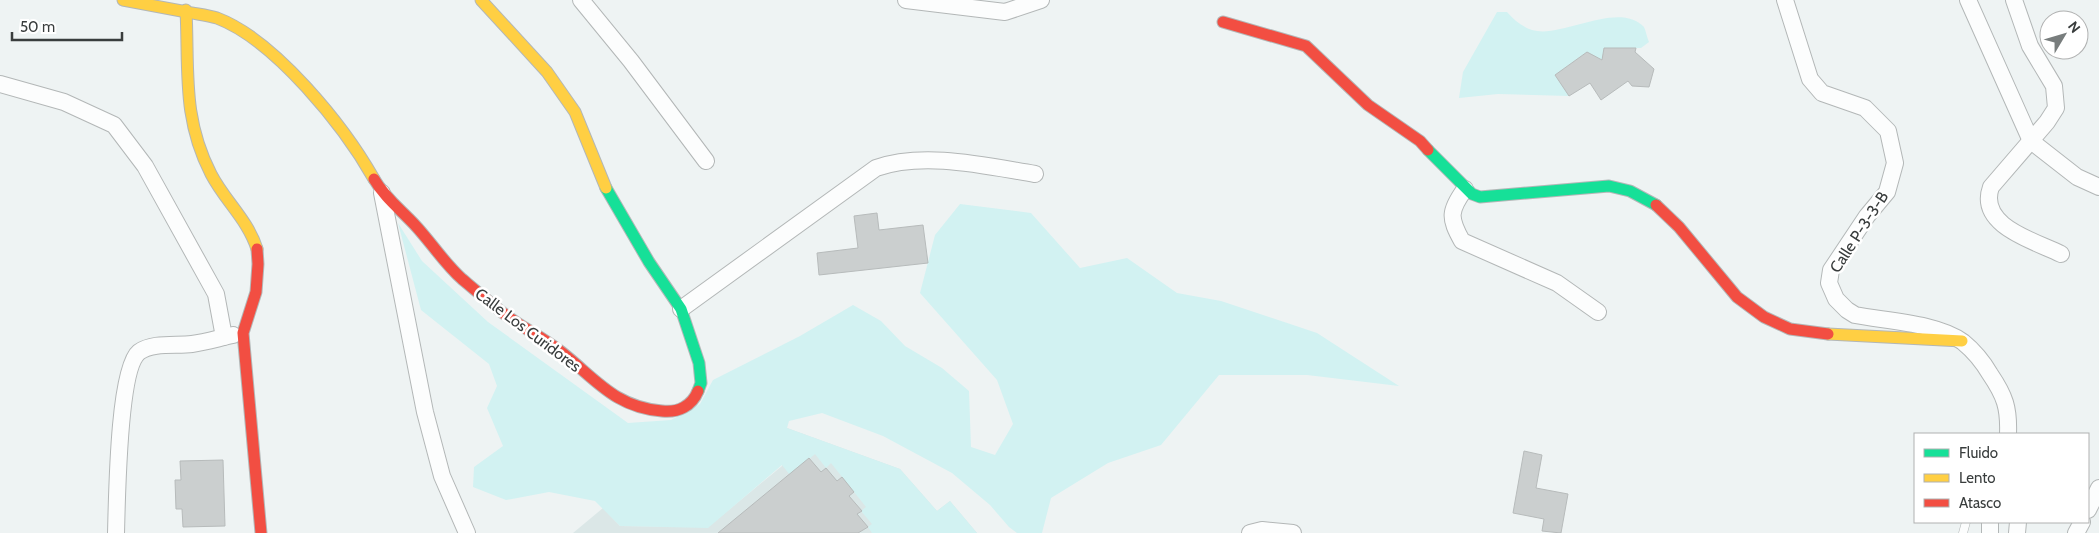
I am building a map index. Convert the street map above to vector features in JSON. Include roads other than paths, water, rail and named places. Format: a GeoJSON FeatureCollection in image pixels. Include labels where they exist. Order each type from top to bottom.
{"type":"FeatureCollection","features":[{"type":"Feature","properties":{"kind":"street","name":"Calle Los Curidores"},"geometry":{"type":"LineString","coordinates":[[123,0],[186,10],[216,18],[244,32],[274,56],[334,120],[361,156],[382,194],[415,225],[460,277],[503,313],[560,350],[595,383],[620,400],[647,410],[670,412],[683,409],[695,398],[701,383],[699,363],[680,309],[610,197],[575,112],[547,72],[481,0]]}},
{"type":"Feature","properties":{"kind":"street"},"geometry":{"type":"LineString","coordinates":[[581,0],[631,61],[706,161]]}},
{"type":"Feature","properties":{"kind":"street"},"geometry":{"type":"LineString","coordinates":[[906,0],[1005,12],[1041,0]]}},
{"type":"Feature","properties":{"kind":"street","name":"Calle P-3-3-B"},"geometry":{"type":"LineString","coordinates":[[1784,0],[1810,79],[1822,93],[1866,108],[1888,131],[1895,163],[1887,192],[1867,216],[1831,270],[1829,284],[1836,298],[1847,310],[1856,315],[1936,330],[1962,341],[1981,360],[2006,398],[2009,416],[2008,433]]}},
{"type":"Feature","properties":{"kind":"street"},"geometry":{"type":"LineString","coordinates":[[1968,0],[2031,141],[2078,177],[2099,187]]}},
{"type":"Feature","properties":{"kind":"street"},"geometry":{"type":"LineString","coordinates":[[2014,0],[2030,46],[2054,86],[2056,108],[1991,188],[1987,198],[1992,214],[2004,227],[2061,254]]}},
{"type":"Feature","properties":{"kind":"street"},"geometry":{"type":"LineString","coordinates":[[186,10],[188,102],[208,167],[248,225],[257,252],[258,284],[252,312],[243,333],[261,533]]}},
{"type":"Feature","properties":{"kind":"street"},"geometry":{"type":"LineString","coordinates":[[1223,22],[1306,46],[1368,105],[1420,140],[1465,190],[1480,197],[1609,186],[1630,190],[1655,205],[1679,227],[1737,297],[1764,317],[1790,330],[1846,337],[1962,341]]}},
{"type":"Feature","properties":{"kind":"street"},"geometry":{"type":"LineString","coordinates":[[0,84],[64,102],[114,125],[145,166],[216,294],[224,337]]}},
{"type":"Feature","properties":{"kind":"street"},"geometry":{"type":"LineString","coordinates":[[680,309],[876,168],[902,162],[961,162],[1035,174]]}},
{"type":"Feature","properties":{"kind":"street"},"geometry":{"type":"LineString","coordinates":[[1465,190],[1455,203],[1452,217],[1462,241],[1557,283],[1598,312]]}},
{"type":"Feature","properties":{"kind":"street"},"geometry":{"type":"LineString","coordinates":[[382,194],[424,412],[442,476],[467,533]]}},
{"type":"Feature","properties":{"kind":"street"},"geometry":{"type":"LineString","coordinates":[[116,533],[122,411],[132,362],[139,352],[148,349],[243,333]]}},
{"type":"Feature","properties":{"kind":"street"},"geometry":{"type":"LineString","coordinates":[[2089,508],[2099,488]]}},
{"type":"Feature","properties":{"kind":"street"},"geometry":{"type":"LineString","coordinates":[[1250,533],[1262,530],[1289,533]]}}]}
